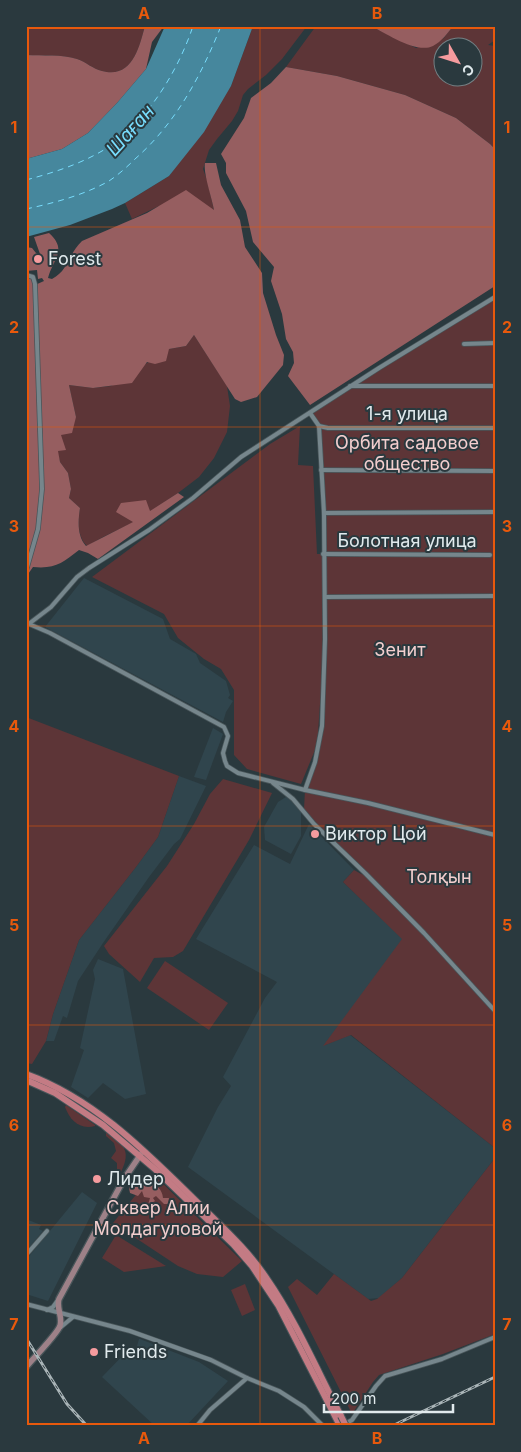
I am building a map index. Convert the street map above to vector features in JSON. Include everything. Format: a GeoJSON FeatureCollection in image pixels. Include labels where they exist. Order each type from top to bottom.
{"type":"FeatureCollection","features":[{"type":"Feature","properties":{"kind":"main road"},"geometry":{"type":"LineString","coordinates":[[26,1074],[66,1092],[124,1134],[141,1153],[234,1239],[256,1263],[282,1302],[341,1426]]}},
{"type":"Feature","properties":{"kind":"main road"},"geometry":{"type":"LineString","coordinates":[[26,1080],[54,1093],[86,1113],[141,1153]]}},
{"type":"Feature","properties":{"kind":"main road"},"geometry":{"type":"LineString","coordinates":[[26,1367],[60,1328],[59,1298],[124,1179],[141,1153]]}},
{"type":"Feature","properties":{"kind":"main road"},"geometry":{"type":"LineString","coordinates":[[338,1417],[346,1426]]}},
{"type":"Feature","properties":{"kind":"street"},"geometry":{"type":"LineString","coordinates":[[26,274],[33,277],[35,284],[42,489],[38,529],[26,571]]}},
{"type":"Feature","properties":{"kind":"street"},"geometry":{"type":"LineString","coordinates":[[28,625],[51,607],[78,577],[89,568],[149,530],[199,493],[241,457],[350,386],[495,297]]}},
{"type":"Feature","properties":{"kind":"street"},"geometry":{"type":"LineString","coordinates":[[464,344],[495,343]]}},
{"type":"Feature","properties":{"kind":"street"},"geometry":{"type":"LineString","coordinates":[[350,386],[495,386]]}},
{"type":"Feature","properties":{"kind":"street"},"geometry":{"type":"LineString","coordinates":[[305,790],[315,762],[322,726],[325,597],[324,513],[319,426],[310,413]]}},
{"type":"Feature","properties":{"kind":"street","name":"1-я улица"},"geometry":{"type":"LineString","coordinates":[[319,426],[328,428],[495,428]]}},
{"type":"Feature","properties":{"kind":"street"},"geometry":{"type":"LineString","coordinates":[[321,470],[495,471]]}},
{"type":"Feature","properties":{"kind":"street"},"geometry":{"type":"LineString","coordinates":[[324,513],[495,512]]}},
{"type":"Feature","properties":{"kind":"street","name":"Болотная улица"},"geometry":{"type":"LineString","coordinates":[[324,554],[490,555]]}},
{"type":"Feature","properties":{"kind":"street"},"geometry":{"type":"LineString","coordinates":[[325,597],[495,596]]}},
{"type":"Feature","properties":{"kind":"street"},"geometry":{"type":"LineString","coordinates":[[28,625],[50,633],[224,727],[228,736],[224,753],[225,761],[227,766],[238,773],[495,835]]}},
{"type":"Feature","properties":{"kind":"street"},"geometry":{"type":"LineString","coordinates":[[272,781],[293,799],[314,824],[424,933],[495,1011]]}},
{"type":"Feature","properties":{"kind":"street"},"geometry":{"type":"LineString","coordinates":[[26,1255],[47,1231]]}},
{"type":"Feature","properties":{"kind":"street"},"geometry":{"type":"LineString","coordinates":[[47,1310],[53,1307],[59,1298]]}},
{"type":"Feature","properties":{"kind":"street"},"geometry":{"type":"LineString","coordinates":[[26,1304],[130,1331],[211,1360],[291,1398],[323,1426]]}},
{"type":"Feature","properties":{"kind":"street"},"geometry":{"type":"LineString","coordinates":[[60,1328],[73,1317]]}},
{"type":"Feature","properties":{"kind":"street"},"geometry":{"type":"LineString","coordinates":[[341,1426],[352,1420],[385,1376],[442,1359],[495,1337]]}},
{"type":"Feature","properties":{"kind":"street"},"geometry":{"type":"LineString","coordinates":[[197,1426],[210,1410],[247,1378]]}},
{"type":"Feature","properties":{"kind":"shaded area"},"geometry":{"type":"Polygon","coordinates":[[[145,26],[164,26],[152,42],[146,69],[117,103],[88,133],[62,149],[26,159],[26,55],[65,56],[80,60],[102,71],[112,72],[121,70],[127,66],[137,52],[145,26]]]}},
{"type":"Feature","properties":{"kind":"shaded area"},"geometry":{"type":"Polygon","coordinates":[[[371,26],[453,26],[443,38],[434,38],[433,46],[426,48],[402,42],[371,26]]]}},
{"type":"Feature","properties":{"kind":"shaded area"},"geometry":{"type":"Polygon","coordinates":[[[286,67],[337,76],[405,95],[456,118],[495,149],[495,286],[310,405],[288,376],[294,363],[293,352],[286,339],[282,314],[271,281],[274,267],[253,242],[246,211],[226,173],[226,163],[221,154],[244,118],[251,98],[271,83],[286,67]]]}},
{"type":"Feature","properties":{"kind":"shaded area"},"geometry":{"type":"Polygon","coordinates":[[[205,163],[216,163],[221,185],[240,220],[245,247],[262,273],[263,293],[284,355],[283,365],[257,397],[241,402],[235,399],[194,335],[186,346],[169,349],[166,361],[155,364],[147,362],[132,383],[93,388],[69,385],[76,417],[72,433],[61,435],[66,450],[58,451],[60,462],[68,473],[71,489],[69,498],[80,508],[80,533],[86,546],[133,522],[116,512],[121,503],[146,500],[150,511],[178,493],[184,497],[98,559],[79,550],[53,566],[33,567],[26,577],[26,277],[32,278],[35,285],[44,281],[42,278],[38,279],[37,270],[26,271],[26,247],[32,248],[36,253],[40,254],[34,237],[49,233],[55,239],[58,250],[48,278],[52,279],[62,271],[82,241],[147,213],[186,190],[214,210],[206,179],[205,163]]]}},
{"type":"Feature","properties":{"kind":"shaded area"},"geometry":{"type":"Polygon","coordinates":[[[84,578],[163,619],[170,639],[196,654],[200,663],[226,681],[230,695],[228,698],[233,701],[226,712],[223,722],[45,627],[84,578]]]}},
{"type":"Feature","properties":{"kind":"shaded area"},"geometry":{"type":"Polygon","coordinates":[[[213,728],[223,734],[206,780],[194,777],[213,728]]]}},
{"type":"Feature","properties":{"kind":"shaded area"},"geometry":{"type":"Polygon","coordinates":[[[179,776],[206,786],[180,839],[149,877],[103,943],[78,981],[67,1018],[63,1016],[54,1041],[46,1041],[53,1014],[79,940],[158,837],[179,776]]]}},
{"type":"Feature","properties":{"kind":"shaded area"},"geometry":{"type":"Polygon","coordinates":[[[286,797],[301,812],[301,836],[291,854],[265,840],[264,827],[278,802],[286,797]]]}},
{"type":"Feature","properties":{"kind":"shaded area"},"geometry":{"type":"Polygon","coordinates":[[[309,824],[354,870],[343,882],[403,939],[325,1045],[350,1035],[495,1148],[495,1158],[402,1278],[379,1298],[368,1299],[188,1167],[218,1107],[231,1086],[223,1077],[265,998],[277,982],[196,939],[254,845],[290,864],[309,824]]]}},
{"type":"Feature","properties":{"kind":"shaded area"},"geometry":{"type":"Polygon","coordinates":[[[98,959],[123,969],[146,1094],[125,1099],[103,1083],[88,1098],[71,1087],[84,1050],[80,1048],[95,979],[93,970],[98,959]]]}},
{"type":"Feature","properties":{"kind":"shaded area"},"geometry":{"type":"Polygon","coordinates":[[[148,1174],[148,1183],[154,1185],[162,1192],[163,1198],[169,1198],[168,1204],[164,1204],[156,1196],[153,1198],[155,1201],[148,1205],[150,1198],[144,1197],[142,1191],[138,1196],[130,1193],[129,1188],[133,1183],[139,1177],[148,1174]]]}},
{"type":"Feature","properties":{"kind":"shaded area"},"geometry":{"type":"Polygon","coordinates":[[[82,1192],[97,1203],[48,1301],[26,1294],[26,1260],[82,1192]]]}},
{"type":"Feature","properties":{"kind":"shaded area"},"geometry":{"type":"Polygon","coordinates":[[[26,1219],[41,1225],[39,1229],[43,1231],[26,1251],[26,1219]]]}},
{"type":"Feature","properties":{"kind":"shaded area"},"geometry":{"type":"Polygon","coordinates":[[[133,1338],[130,1352],[135,1353],[140,1339],[199,1362],[228,1381],[186,1426],[155,1426],[102,1377],[131,1347],[133,1338]]]}},
{"type":"Feature","properties":{"kind":"green space"},"geometry":{"type":"Polygon","coordinates":[[[26,26],[145,26],[137,52],[132,60],[121,70],[112,72],[99,70],[71,57],[26,55],[26,26]]]}},
{"type":"Feature","properties":{"kind":"green space"},"geometry":{"type":"Polygon","coordinates":[[[253,26],[307,26],[282,59],[243,95],[238,111],[232,121],[209,150],[203,169],[214,210],[159,206],[132,219],[125,203],[169,176],[231,86],[253,26]]]}},
{"type":"Feature","properties":{"kind":"green space"},"geometry":{"type":"Polygon","coordinates":[[[316,26],[331,26],[344,29],[352,26],[371,26],[416,48],[434,42],[434,88],[484,88],[484,38],[444,38],[452,26],[495,26],[495,40],[488,45],[495,46],[495,149],[456,118],[405,95],[337,76],[286,67],[316,26]]]}},
{"type":"Feature","properties":{"kind":"green space"},"geometry":{"type":"Polygon","coordinates":[[[495,297],[495,1148],[351,1035],[323,1046],[402,939],[343,882],[354,870],[363,875],[304,809],[305,790],[318,745],[323,704],[320,704],[315,750],[301,784],[247,769],[234,755],[234,690],[221,669],[204,659],[178,638],[164,614],[92,577],[270,444],[300,426],[298,465],[313,466],[317,554],[323,554],[324,513],[319,426],[310,413],[495,297]]]}},
{"type":"Feature","properties":{"kind":"green space"},"geometry":{"type":"Polygon","coordinates":[[[194,335],[227,386],[230,406],[227,432],[214,458],[199,477],[178,493],[134,522],[87,546],[80,533],[80,508],[69,498],[71,489],[68,473],[60,462],[57,450],[60,435],[76,417],[69,385],[93,388],[111,386],[169,349],[186,346],[194,335]]]}},
{"type":"Feature","properties":{"kind":"green space"},"geometry":{"type":"Polygon","coordinates":[[[26,717],[179,776],[158,837],[79,940],[53,1014],[46,1041],[32,1064],[26,1063],[26,717]]]}},
{"type":"Feature","properties":{"kind":"green space"},"geometry":{"type":"Polygon","coordinates":[[[223,779],[272,793],[249,840],[183,951],[173,957],[154,958],[140,982],[109,954],[104,946],[167,866],[194,824],[210,794],[223,779]]]}},
{"type":"Feature","properties":{"kind":"green space"},"geometry":{"type":"Polygon","coordinates":[[[165,961],[228,1003],[209,1030],[147,988],[165,961]]]}},
{"type":"Feature","properties":{"kind":"green space"},"geometry":{"type":"Polygon","coordinates":[[[66,1105],[95,1126],[84,1127],[76,1123],[67,1112],[66,1105]]]}},
{"type":"Feature","properties":{"kind":"green space"},"geometry":{"type":"Polygon","coordinates":[[[106,1131],[121,1144],[126,1153],[121,1172],[117,1169],[117,1163],[111,1158],[116,1151],[114,1143],[106,1136],[106,1131]]]}},
{"type":"Feature","properties":{"kind":"green space"},"geometry":{"type":"Polygon","coordinates":[[[495,1158],[495,1334],[443,1354],[379,1375],[352,1414],[288,1287],[297,1279],[317,1295],[334,1274],[371,1301],[377,1299],[402,1278],[495,1158]]]}},
{"type":"Feature","properties":{"kind":"green space","name":"Сквер Алии Молдагуловой"},"geometry":{"type":"Polygon","coordinates":[[[152,1175],[242,1261],[223,1277],[197,1274],[178,1266],[113,1223],[152,1175]]]}},
{"type":"Feature","properties":{"kind":"green space"},"geometry":{"type":"Polygon","coordinates":[[[116,1235],[166,1266],[124,1272],[102,1258],[116,1235]]]}},
{"type":"Feature","properties":{"kind":"green space"},"geometry":{"type":"Polygon","coordinates":[[[245,1284],[255,1310],[242,1316],[231,1290],[245,1284]]]}},
{"type":"Feature","properties":{"kind":"water","name":"Шаған"},"geometry":{"type":"Polygon","coordinates":[[[165,26],[253,26],[231,86],[204,132],[169,176],[125,203],[70,225],[26,237],[26,159],[62,149],[88,133],[146,69],[165,26]]]}},
{"type":"Feature","properties":{"kind":"ferry route"},"geometry":{"type":"LineString","coordinates":[[26,180],[65,168],[93,156],[117,141],[132,128],[158,97],[169,79],[187,44],[193,26]]}},
{"type":"Feature","properties":{"kind":"ferry route"},"geometry":{"type":"LineString","coordinates":[[26,209],[58,201],[89,190],[109,181],[129,165],[163,130],[186,98],[205,63],[221,26]]}},
{"type":"Feature","properties":{"kind":"railway"},"geometry":{"type":"LineString","coordinates":[[26,1338],[67,1404],[87,1426]]}},
{"type":"Feature","properties":{"kind":"railway"},"geometry":{"type":"LineString","coordinates":[[392,1426],[495,1377]]}},
{"type":"Feature","properties":{"kind":"place","name":"Forest"},"geometry":{"type":"Point","coordinates":[38,259]}},
{"type":"Feature","properties":{"kind":"place","name":"Виктор Цой"},"geometry":{"type":"Point","coordinates":[315,834]}},
{"type":"Feature","properties":{"kind":"place","name":"Лидер"},"geometry":{"type":"Point","coordinates":[97,1179]}},
{"type":"Feature","properties":{"kind":"place","name":"Friends"},"geometry":{"type":"Point","coordinates":[94,1352]}},
{"type":"Feature","properties":{"kind":"park label","name":"Орбита садовое общество"},"geometry":{"type":"Point","coordinates":[407,453]}},
{"type":"Feature","properties":{"kind":"park label","name":"Зенит"},"geometry":{"type":"Point","coordinates":[400,650]}},
{"type":"Feature","properties":{"kind":"park label","name":"Толқын"},"geometry":{"type":"Point","coordinates":[439,877]}}]}
